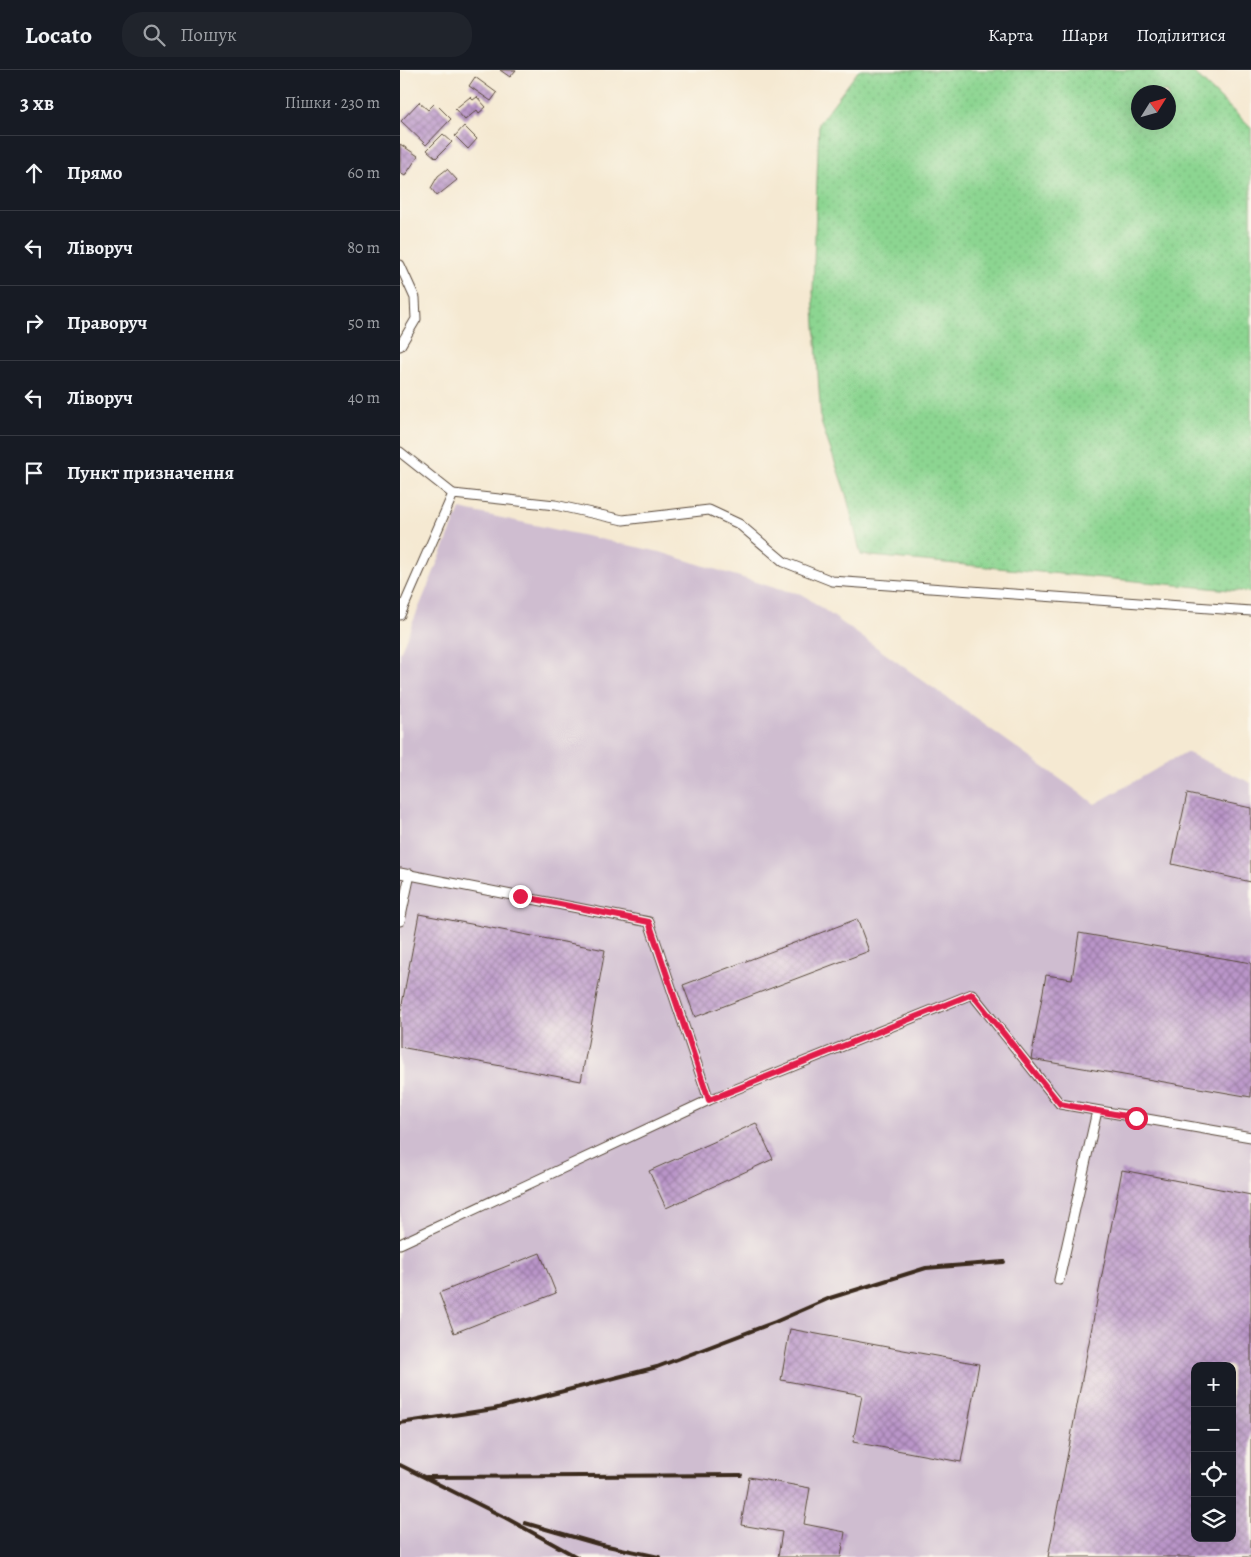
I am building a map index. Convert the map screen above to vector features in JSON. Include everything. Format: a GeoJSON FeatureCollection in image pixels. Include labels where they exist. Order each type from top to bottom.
{"type":"FeatureCollection","features":[{"type":"Feature","properties":{"kind":"lane"},"geometry":{"type":"LineString","coordinates":[[400,264],[415,298],[416,319],[400,346]]}},
{"type":"Feature","properties":{"kind":"lane"},"geometry":{"type":"LineString","coordinates":[[400,452],[454,494],[555,505],[623,520],[709,510],[739,524],[784,562],[832,582],[1251,611]]}},
{"type":"Feature","properties":{"kind":"lane"},"geometry":{"type":"LineString","coordinates":[[400,616],[454,494]]}},
{"type":"Feature","properties":{"kind":"lane"},"geometry":{"type":"LineString","coordinates":[[400,872],[649,922],[709,1100]]}},
{"type":"Feature","properties":{"kind":"lane"},"geometry":{"type":"LineString","coordinates":[[400,921],[410,874]]}},
{"type":"Feature","properties":{"kind":"lane"},"geometry":{"type":"LineString","coordinates":[[400,1244],[709,1100],[972,994],[1060,1104],[1251,1138]]}},
{"type":"Feature","properties":{"kind":"lane"},"geometry":{"type":"LineString","coordinates":[[1059,1280],[1097,1111]]}},
{"type":"Feature","properties":{"kind":"shaded area"},"geometry":{"type":"Polygon","coordinates":[[[460,509],[660,552],[778,589],[802,594],[1095,804],[1186,752],[1251,783],[1251,1557],[400,1557],[400,653],[460,509]]]}},
{"type":"Feature","properties":{"kind":"green space"},"geometry":{"type":"Polygon","coordinates":[[[859,70],[1191,70],[1251,128],[1251,592],[861,555],[846,494],[821,422],[813,292],[819,123],[859,70]]]}},
{"type":"Feature","properties":{"kind":"building"},"geometry":{"type":"Polygon","coordinates":[[[500,70],[516,70],[510,77],[500,70]]]}},
{"type":"Feature","properties":{"kind":"building"},"geometry":{"type":"Polygon","coordinates":[[[475,77],[497,93],[491,101],[469,86],[475,77]]]}},
{"type":"Feature","properties":{"kind":"building"},"geometry":{"type":"Polygon","coordinates":[[[470,97],[473,100],[477,97],[486,107],[479,113],[477,110],[465,120],[455,109],[470,97]]]}},
{"type":"Feature","properties":{"kind":"building"},"geometry":{"type":"Polygon","coordinates":[[[419,102],[428,110],[435,103],[451,119],[426,145],[401,121],[419,102]]]}},
{"type":"Feature","properties":{"kind":"building"},"geometry":{"type":"Polygon","coordinates":[[[464,126],[477,139],[468,149],[455,136],[464,126]]]}},
{"type":"Feature","properties":{"kind":"building"},"geometry":{"type":"Polygon","coordinates":[[[443,134],[452,142],[436,158],[427,150],[443,134]]]}},
{"type":"Feature","properties":{"kind":"building"},"geometry":{"type":"Polygon","coordinates":[[[400,144],[418,156],[405,176],[400,173],[400,144]]]}},
{"type":"Feature","properties":{"kind":"building"},"geometry":{"type":"Polygon","coordinates":[[[447,169],[457,180],[437,196],[431,188],[438,176],[447,169]]]}},
{"type":"Feature","properties":{"kind":"building"},"geometry":{"type":"Polygon","coordinates":[[[1187,794],[1251,808],[1251,882],[1172,864],[1187,794]]]}},
{"type":"Feature","properties":{"kind":"building"},"geometry":{"type":"Polygon","coordinates":[[[419,914],[605,950],[581,1081],[400,1047],[400,1015],[419,914]]]}},
{"type":"Feature","properties":{"kind":"building"},"geometry":{"type":"Polygon","coordinates":[[[857,919],[869,951],[695,1017],[683,985],[857,919]]]}},
{"type":"Feature","properties":{"kind":"building"},"geometry":{"type":"Polygon","coordinates":[[[1079,933],[1251,963],[1251,1097],[1031,1059],[1046,975],[1072,979],[1079,933]]]}},
{"type":"Feature","properties":{"kind":"building"},"geometry":{"type":"Polygon","coordinates":[[[756,1123],[773,1159],[666,1208],[649,1171],[756,1123]]]}},
{"type":"Feature","properties":{"kind":"building"},"geometry":{"type":"Polygon","coordinates":[[[1122,1170],[1251,1195],[1251,1557],[1048,1557],[1122,1170]]]}},
{"type":"Feature","properties":{"kind":"building"},"geometry":{"type":"Polygon","coordinates":[[[540,1253],[556,1293],[454,1333],[439,1293],[540,1253]]]}},
{"type":"Feature","properties":{"kind":"building"},"geometry":{"type":"Polygon","coordinates":[[[790,1329],[979,1364],[961,1462],[853,1442],[862,1395],[781,1380],[790,1329]]]}},
{"type":"Feature","properties":{"kind":"building"},"geometry":{"type":"Polygon","coordinates":[[[749,1477],[810,1488],[804,1524],[845,1532],[841,1557],[778,1557],[782,1532],[741,1525],[749,1477]]]}},
{"type":"Feature","properties":{"kind":"railway"},"geometry":{"type":"LineString","coordinates":[[400,1423],[494,1409],[657,1367],[775,1322],[830,1298],[926,1268],[1004,1262]]}},
{"type":"Feature","properties":{"kind":"railway"},"geometry":{"type":"LineString","coordinates":[[400,1465],[506,1518],[577,1557]]}},
{"type":"Feature","properties":{"kind":"railway"},"geometry":{"type":"LineString","coordinates":[[426,1477],[741,1475]]}},
{"type":"Feature","properties":{"kind":"railway"},"geometry":{"type":"LineString","coordinates":[[525,1523],[598,1544],[659,1557]]}},
{"type":"Feature","properties":{"kind":"route"},"geometry":{"type":"LineString","coordinates":[[520,896],[649,922],[709,1100],[972,994],[1060,1104],[1136,1118]]}}]}
